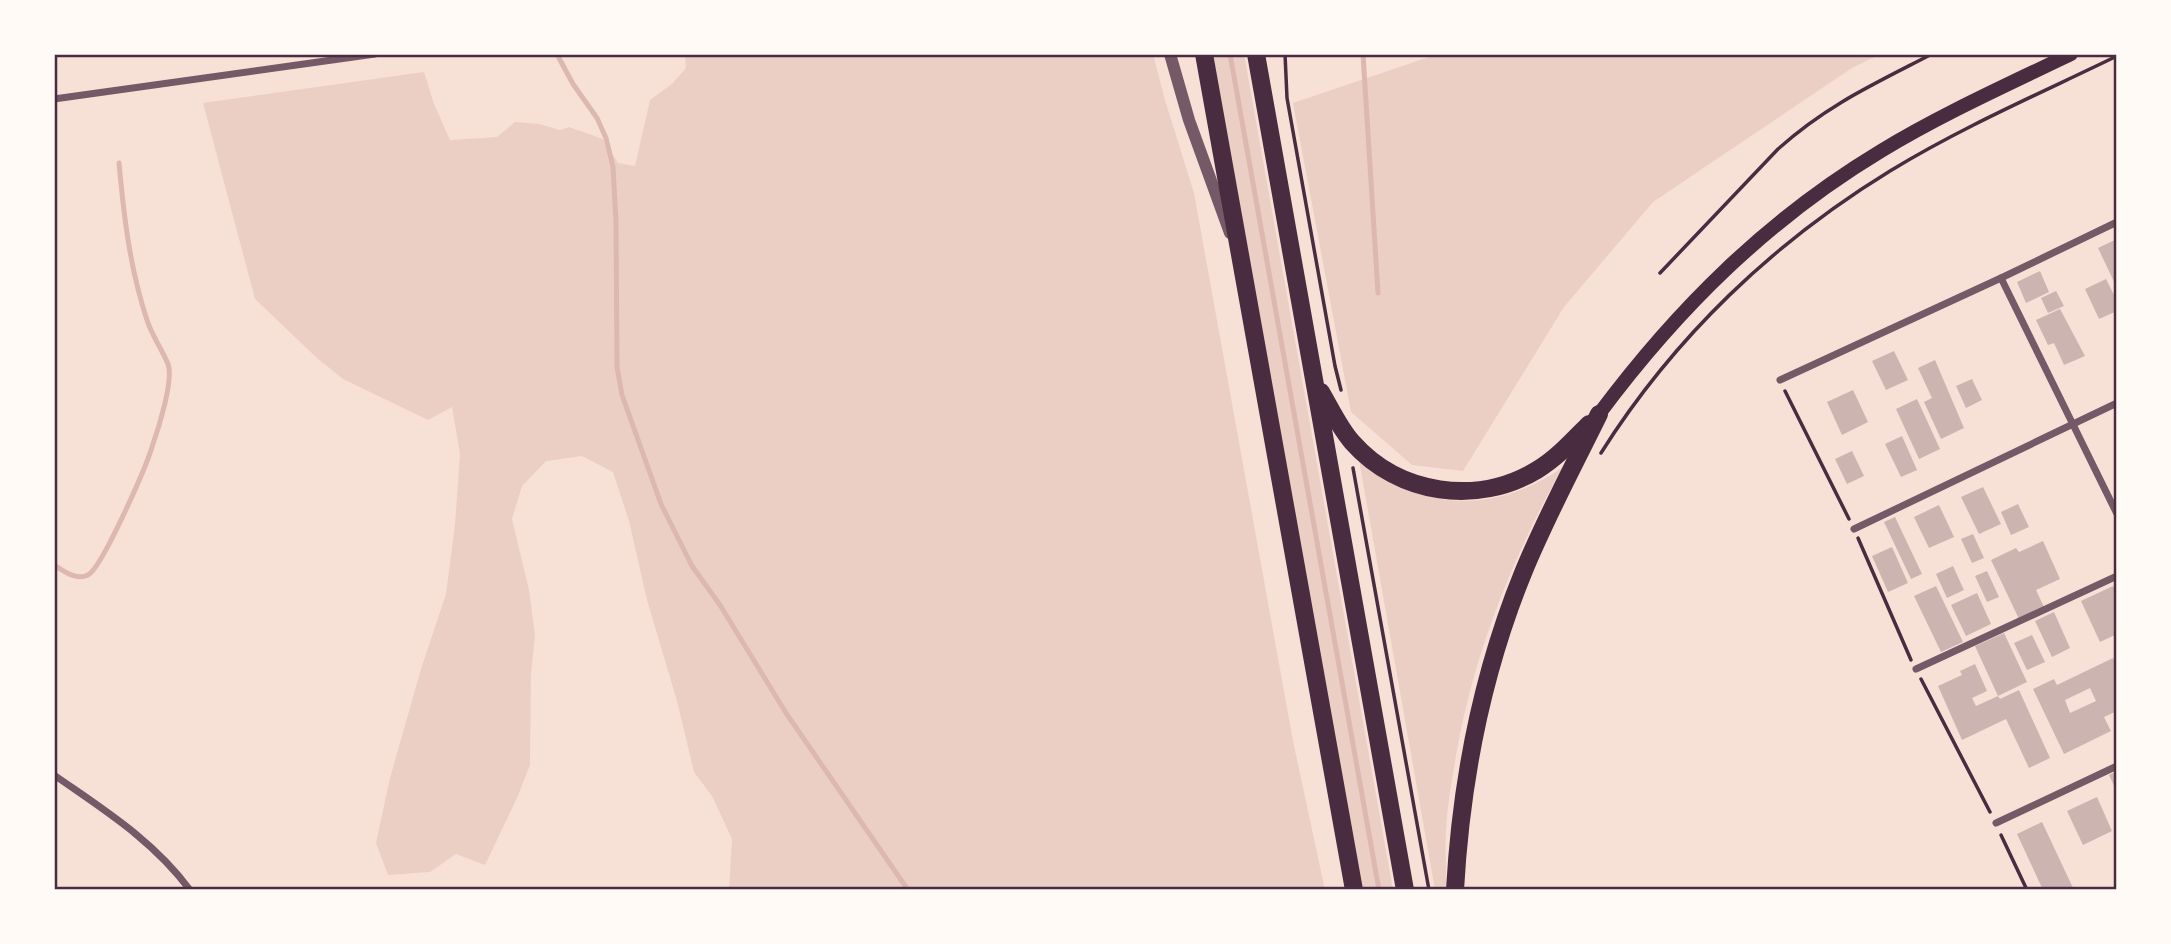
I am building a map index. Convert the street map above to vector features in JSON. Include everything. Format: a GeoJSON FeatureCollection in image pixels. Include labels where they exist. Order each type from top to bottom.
{"type":"FeatureCollection","features":[{"type":"Feature","properties":{"kind":"main road"},"geometry":{"type":"LineString","coordinates":[[1204,54],[1354,890]]}},
{"type":"Feature","properties":{"kind":"main road"},"geometry":{"type":"LineString","coordinates":[[1256,54],[1405,890]]}},
{"type":"Feature","properties":{"kind":"main road"},"geometry":{"type":"LineString","coordinates":[[1314,379],[1354,443],[1378,465],[1410,482],[1445,491],[1485,490],[1522,478],[1556,457],[1599,414],[1651,347],[1692,302],[1726,268],[1800,205],[1881,151],[1923,127],[2071,54]]}},
{"type":"Feature","properties":{"kind":"main road"},"geometry":{"type":"LineString","coordinates":[[1455,890],[1467,774],[1492,661],[1506,617],[1536,542],[1599,414]]}},
{"type":"Feature","properties":{"kind":"street"},"geometry":{"type":"LineString","coordinates":[[54,99],[376,54]]}},
{"type":"Feature","properties":{"kind":"street"},"geometry":{"type":"LineString","coordinates":[[1170,54],[1189,120],[1241,265]]}},
{"type":"Feature","properties":{"kind":"street"},"geometry":{"type":"LineString","coordinates":[[1780,380],[2117,222]]}},
{"type":"Feature","properties":{"kind":"street"},"geometry":{"type":"LineString","coordinates":[[2001,278],[2117,514]]}},
{"type":"Feature","properties":{"kind":"street"},"geometry":{"type":"LineString","coordinates":[[1854,529],[2117,403]]}},
{"type":"Feature","properties":{"kind":"street"},"geometry":{"type":"LineString","coordinates":[[1916,669],[2117,576]]}},
{"type":"Feature","properties":{"kind":"street"},"geometry":{"type":"LineString","coordinates":[[1996,823],[2117,766]]}},
{"type":"Feature","properties":{"kind":"street"},"geometry":{"type":"LineString","coordinates":[[54,775],[112,813],[146,842],[190,890]]}},
{"type":"Feature","properties":{"kind":"path"},"geometry":{"type":"LineString","coordinates":[[1285,54],[1287,98],[1335,366],[1343,394]]}},
{"type":"Feature","properties":{"kind":"path"},"geometry":{"type":"LineString","coordinates":[[1660,273],[1778,149],[1796,134],[1848,97],[1932,54]]}},
{"type":"Feature","properties":{"kind":"path"},"geometry":{"type":"LineString","coordinates":[[1597,460],[1638,397],[1675,352],[1741,284],[1813,223],[1882,176],[1933,146],[2117,56]]}},
{"type":"Feature","properties":{"kind":"path"},"geometry":{"type":"LineString","coordinates":[[1780,380],[1854,529],[1916,669],[1996,823],[2027,890]]}},
{"type":"Feature","properties":{"kind":"path"},"geometry":{"type":"LineString","coordinates":[[1354,443],[1350,452],[1429,890]]}},
{"type":"Feature","properties":{"kind":"shaded area"},"geometry":{"type":"Polygon","coordinates":[[[685,54],[1153,54],[1194,193],[1293,741],[1325,890],[729,890],[732,839],[712,796],[694,772],[677,701],[647,600],[629,521],[613,472],[582,456],[546,461],[522,486],[512,519],[529,590],[535,635],[531,674],[530,765],[517,798],[485,865],[456,854],[430,872],[388,875],[376,843],[390,778],[446,594],[460,454],[452,407],[428,420],[343,379],[255,299],[203,103],[424,72],[450,140],[497,137],[515,122],[539,124],[560,130],[569,127],[603,139],[618,163],[635,166],[650,100],[672,84],[686,68],[685,54]]]}},
{"type":"Feature","properties":{"kind":"shaded area"},"geometry":{"type":"Polygon","coordinates":[[[1213,54],[1244,54],[1393,890],[1362,890],[1213,54]]]}},
{"type":"Feature","properties":{"kind":"shaded area"},"geometry":{"type":"Polygon","coordinates":[[[1438,54],[1881,54],[1852,68],[1653,202],[1564,307],[1463,471],[1412,465],[1351,412],[1293,103],[1438,54]]]}},
{"type":"Feature","properties":{"kind":"shaded area"},"geometry":{"type":"Polygon","coordinates":[[[1359,460],[1408,490],[1433,498],[1459,501],[1511,493],[1562,468],[1510,574],[1472,685],[1462,723],[1448,805],[1447,890],[1435,890],[1359,460]]]}},
{"type":"Feature","properties":{"kind":"building"},"geometry":{"type":"Polygon","coordinates":[[[2117,239],[2117,288],[2098,248],[2117,239]]]}},
{"type":"Feature","properties":{"kind":"building"},"geometry":{"type":"Polygon","coordinates":[[[2040,271],[2049,292],[2026,303],[2017,282],[2040,271]]]}},
{"type":"Feature","properties":{"kind":"building"},"geometry":{"type":"Polygon","coordinates":[[[2106,279],[2117,301],[2117,311],[2099,319],[2085,289],[2106,279]]]}},
{"type":"Feature","properties":{"kind":"building"},"geometry":{"type":"Polygon","coordinates":[[[2056,291],[2064,306],[2048,313],[2041,298],[2056,291]]]}},
{"type":"Feature","properties":{"kind":"building"},"geometry":{"type":"Polygon","coordinates":[[[2060,309],[2085,356],[2064,365],[2054,343],[2048,345],[2036,320],[2060,309]]]}},
{"type":"Feature","properties":{"kind":"building"},"geometry":{"type":"Polygon","coordinates":[[[1894,351],[1908,380],[1886,390],[1872,361],[1894,351]]]}},
{"type":"Feature","properties":{"kind":"building"},"geometry":{"type":"Polygon","coordinates":[[[1935,360],[1964,428],[1941,439],[1924,402],[1932,398],[1918,368],[1935,360]]]}},
{"type":"Feature","properties":{"kind":"building"},"geometry":{"type":"Polygon","coordinates":[[[1972,379],[1982,400],[1966,408],[1956,386],[1972,379]]]}},
{"type":"Feature","properties":{"kind":"building"},"geometry":{"type":"Polygon","coordinates":[[[1853,390],[1868,422],[1842,435],[1827,402],[1853,390]]]}},
{"type":"Feature","properties":{"kind":"building"},"geometry":{"type":"Polygon","coordinates":[[[1917,399],[1940,449],[1919,459],[1896,409],[1917,399]]]}},
{"type":"Feature","properties":{"kind":"building"},"geometry":{"type":"Polygon","coordinates":[[[1902,436],[1917,470],[1901,477],[1885,444],[1902,436]]]}},
{"type":"Feature","properties":{"kind":"building"},"geometry":{"type":"Polygon","coordinates":[[[1852,451],[1864,476],[1847,484],[1835,459],[1852,451]]]}},
{"type":"Feature","properties":{"kind":"building"},"geometry":{"type":"Polygon","coordinates":[[[1983,487],[2001,524],[1979,534],[1961,497],[1983,487]]]}},
{"type":"Feature","properties":{"kind":"building"},"geometry":{"type":"Polygon","coordinates":[[[2018,504],[2029,527],[2011,535],[2001,512],[2018,504]]]}},
{"type":"Feature","properties":{"kind":"building"},"geometry":{"type":"Polygon","coordinates":[[[1939,505],[1954,537],[1929,548],[1914,517],[1939,505]]]}},
{"type":"Feature","properties":{"kind":"building"},"geometry":{"type":"Polygon","coordinates":[[[1895,517],[1922,574],[1911,579],[1884,522],[1895,517]]]}},
{"type":"Feature","properties":{"kind":"building"},"geometry":{"type":"Polygon","coordinates":[[[1973,534],[1984,558],[1972,563],[1961,539],[1973,534]]]}},
{"type":"Feature","properties":{"kind":"building"},"geometry":{"type":"Polygon","coordinates":[[[2043,541],[2060,579],[2036,590],[2044,607],[2019,619],[1991,560],[2016,548],[2019,552],[2043,541]]]}},
{"type":"Feature","properties":{"kind":"building"},"geometry":{"type":"Polygon","coordinates":[[[1892,547],[1908,583],[1888,592],[1872,556],[1892,547]]]}},
{"type":"Feature","properties":{"kind":"building"},"geometry":{"type":"Polygon","coordinates":[[[1953,566],[1964,590],[1947,598],[1936,574],[1953,566]]]}},
{"type":"Feature","properties":{"kind":"building"},"geometry":{"type":"Polygon","coordinates":[[[1987,571],[1999,597],[1987,602],[1975,576],[1987,571]]]}},
{"type":"Feature","properties":{"kind":"building"},"geometry":{"type":"Polygon","coordinates":[[[1936,586],[1963,642],[1941,652],[1914,596],[1936,586]]]}},
{"type":"Feature","properties":{"kind":"building"},"geometry":{"type":"Polygon","coordinates":[[[2113,586],[2117,593],[2117,634],[2100,642],[2081,601],[2113,586]]]}},
{"type":"Feature","properties":{"kind":"building"},"geometry":{"type":"Polygon","coordinates":[[[1977,593],[1991,624],[1966,636],[1951,605],[1977,593]]]}},
{"type":"Feature","properties":{"kind":"building"},"geometry":{"type":"Polygon","coordinates":[[[2054,612],[2070,648],[2052,657],[2035,621],[2054,612]]]}},
{"type":"Feature","properties":{"kind":"building"},"geometry":{"type":"Polygon","coordinates":[[[2004,633],[2027,682],[1998,696],[1975,646],[2004,633]]]}},
{"type":"Feature","properties":{"kind":"building"},"geometry":{"type":"Polygon","coordinates":[[[2032,635],[2045,662],[2027,670],[2014,643],[2032,635]]]}},
{"type":"Feature","properties":{"kind":"building"},"geometry":{"type":"Polygon","coordinates":[[[2113,658],[2117,666],[2117,711],[2104,717],[2111,731],[2064,754],[2033,689],[2054,679],[2057,685],[2113,658]],[[2090,688],[2065,700],[2070,713],[2096,701],[2090,688]]]}},
{"type":"Feature","properties":{"kind":"building"},"geometry":{"type":"Polygon","coordinates":[[[1975,664],[1987,691],[1972,698],[1976,706],[2019,690],[2050,758],[2029,768],[2006,719],[1962,740],[1938,686],[1962,675],[1960,671],[1975,664]]]}},
{"type":"Feature","properties":{"kind":"building"},"geometry":{"type":"Polygon","coordinates":[[[2117,771],[2117,792],[2109,775],[2117,771]]]}},
{"type":"Feature","properties":{"kind":"building"},"geometry":{"type":"Polygon","coordinates":[[[2097,797],[2112,831],[2083,845],[2067,811],[2097,797]]]}},
{"type":"Feature","properties":{"kind":"building"},"geometry":{"type":"Polygon","coordinates":[[[2042,822],[2074,890],[2043,890],[2017,834],[2042,822]]]}},
{"type":"Feature","properties":{"kind":"waterway"},"geometry":{"type":"LineString","coordinates":[[1230,54],[1379,890]]}},
{"type":"Feature","properties":{"kind":"waterway"},"geometry":{"type":"LineString","coordinates":[[1363,54],[1378,293]]}},
{"type":"Feature","properties":{"kind":"waterway"},"geometry":{"type":"LineString","coordinates":[[559,58],[597,118],[606,138],[613,167],[617,367],[622,395],[661,504],[692,566],[720,605],[786,713],[908,890]]}},
{"type":"Feature","properties":{"kind":"waterway"},"geometry":{"type":"LineString","coordinates":[[54,565],[79,577],[88,575],[95,568],[113,537],[148,458],[169,381],[168,364],[147,320],[132,262],[119,163]]}}]}
